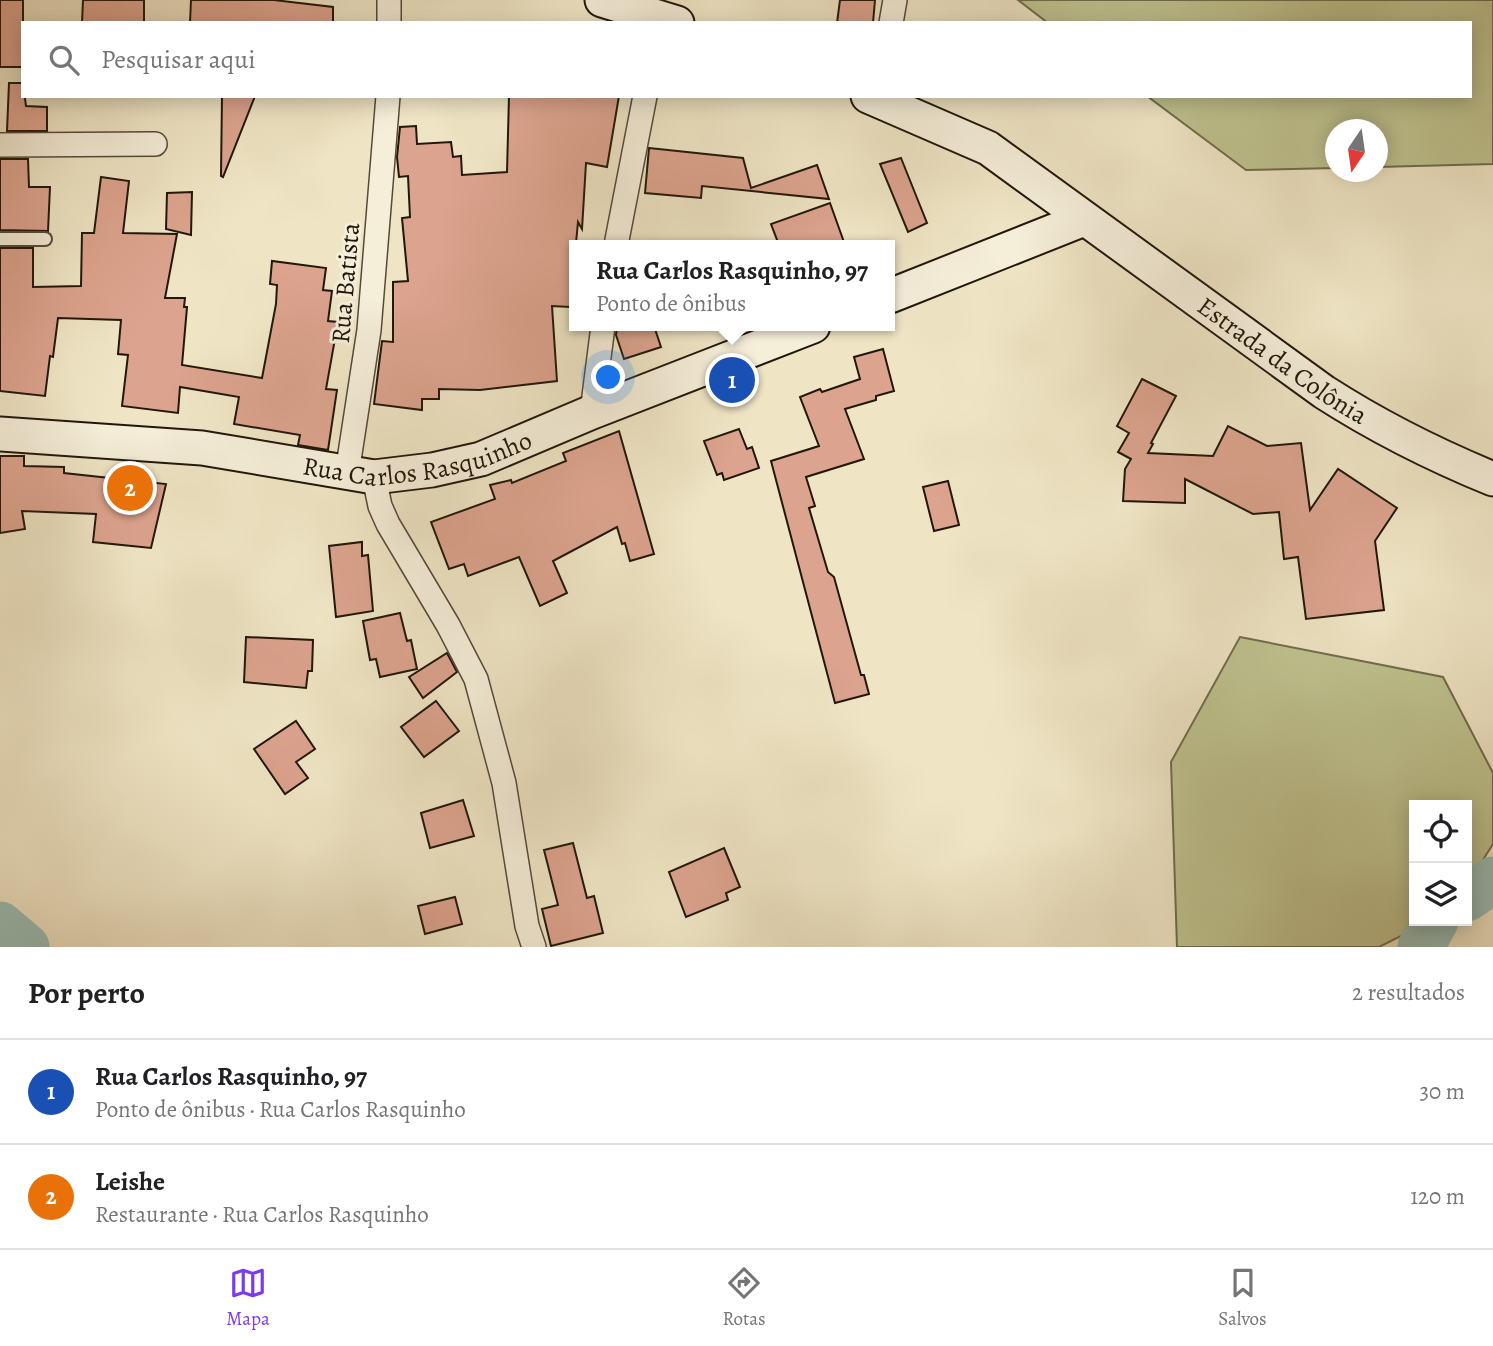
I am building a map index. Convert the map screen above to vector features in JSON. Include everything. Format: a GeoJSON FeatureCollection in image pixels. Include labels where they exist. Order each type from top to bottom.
{"type":"FeatureCollection","features":[{"type":"Feature","properties":{"kind":"main road"},"geometry":{"type":"LineString","coordinates":[[602,0],[663,15]]}},
{"type":"Feature","properties":{"kind":"main road","name":"Estrada da Colônia"},"geometry":{"type":"LineString","coordinates":[[876,98],[988,148],[1324,392],[1374,424],[1434,455],[1493,480]]}},
{"type":"Feature","properties":{"kind":"main road"},"geometry":{"type":"LineString","coordinates":[[895,294],[1084,219]]}},
{"type":"Feature","properties":{"kind":"main road","name":"Rua Carlos Rasquinho"},"geometry":{"type":"LineString","coordinates":[[0,434],[202,448],[361,475],[432,470],[481,459],[592,412],[800,331]]}},
{"type":"Feature","properties":{"kind":"street"},"geometry":{"type":"LineString","coordinates":[[389,0],[389,21]]}},
{"type":"Feature","properties":{"kind":"street"},"geometry":{"type":"LineString","coordinates":[[891,21],[895,0]]}},
{"type":"Feature","properties":{"kind":"street","name":"Rua Batista"},"geometry":{"type":"LineString","coordinates":[[361,475],[388,98]]}},
{"type":"Feature","properties":{"kind":"street"},"geometry":{"type":"LineString","coordinates":[[617,240],[645,98]]}},
{"type":"Feature","properties":{"kind":"street"},"geometry":{"type":"LineString","coordinates":[[0,145],[155,144]]}},
{"type":"Feature","properties":{"kind":"street"},"geometry":{"type":"LineString","coordinates":[[592,412],[602,331]]}},
{"type":"Feature","properties":{"kind":"street"},"geometry":{"type":"LineString","coordinates":[[361,475],[448,625],[476,679],[504,783],[527,926],[534,947]]}},
{"type":"Feature","properties":{"kind":"lane"},"geometry":{"type":"LineString","coordinates":[[0,239],[45,239]]}},
{"type":"Feature","properties":{"kind":"green space"},"geometry":{"type":"Polygon","coordinates":[[[1018,0],[1493,0],[1493,164],[1388,167],[1388,119],[1325,119],[1325,168],[1246,170],[1150,98],[1472,98],[1472,21],[1045,21],[1018,0]]]}},
{"type":"Feature","properties":{"kind":"green space"},"geometry":{"type":"Polygon","coordinates":[[[1240,637],[1443,677],[1493,773],[1493,844],[1472,877],[1472,800],[1409,800],[1409,926],[1421,926],[1379,947],[1177,947],[1171,762],[1240,637]]]}},
{"type":"Feature","properties":{"kind":"building"},"geometry":{"type":"Polygon","coordinates":[[[0,0],[23,0],[21,67],[0,67],[0,0]]]}},
{"type":"Feature","properties":{"kind":"building"},"geometry":{"type":"Polygon","coordinates":[[[83,0],[144,0],[144,21],[82,21],[83,0]]]}},
{"type":"Feature","properties":{"kind":"building"},"geometry":{"type":"Polygon","coordinates":[[[191,0],[274,0],[333,7],[333,21],[190,21],[191,0]]]}},
{"type":"Feature","properties":{"kind":"building"},"geometry":{"type":"Polygon","coordinates":[[[840,0],[875,0],[873,21],[837,21],[840,0]]]}},
{"type":"Feature","properties":{"kind":"building"},"geometry":{"type":"Polygon","coordinates":[[[9,83],[21,83],[21,98],[25,98],[26,106],[47,107],[47,131],[7,131],[9,83]]]}},
{"type":"Feature","properties":{"kind":"building"},"geometry":{"type":"Polygon","coordinates":[[[222,98],[254,98],[223,177],[222,98]]]}},
{"type":"Feature","properties":{"kind":"building"},"geometry":{"type":"Polygon","coordinates":[[[509,98],[619,98],[607,167],[586,163],[582,229],[578,222],[576,240],[569,240],[569,307],[552,306],[557,381],[480,390],[439,389],[439,399],[422,399],[422,410],[374,404],[382,341],[393,342],[393,282],[408,281],[402,218],[410,217],[408,176],[399,177],[397,157],[400,127],[416,126],[417,144],[451,142],[453,157],[461,156],[462,175],[507,172],[509,98]]]}},
{"type":"Feature","properties":{"kind":"building"},"geometry":{"type":"Polygon","coordinates":[[[649,148],[743,158],[751,188],[817,165],[829,199],[702,186],[701,198],[645,193],[649,148]]]}},
{"type":"Feature","properties":{"kind":"building"},"geometry":{"type":"Polygon","coordinates":[[[901,158],[927,223],[908,232],[880,164],[901,158]]]}},
{"type":"Feature","properties":{"kind":"building"},"geometry":{"type":"Polygon","coordinates":[[[0,159],[28,159],[29,187],[50,187],[48,231],[0,230],[0,159]]]}},
{"type":"Feature","properties":{"kind":"building"},"geometry":{"type":"Polygon","coordinates":[[[101,177],[129,181],[123,233],[177,234],[165,298],[185,298],[184,307],[187,307],[182,365],[262,378],[276,304],[277,285],[270,284],[272,261],[326,268],[323,290],[332,291],[328,321],[338,322],[326,389],[337,390],[328,450],[298,445],[300,435],[234,424],[239,397],[180,387],[178,413],[122,406],[128,355],[118,354],[121,320],[58,318],[45,396],[0,391],[0,248],[33,248],[33,287],[81,286],[82,233],[94,233],[101,177]]]}},
{"type":"Feature","properties":{"kind":"building"},"geometry":{"type":"Polygon","coordinates":[[[192,192],[191,235],[166,229],[167,193],[192,192]]]}},
{"type":"Feature","properties":{"kind":"building"},"geometry":{"type":"Polygon","coordinates":[[[830,203],[843,240],[777,240],[771,224],[830,203]]]}},
{"type":"Feature","properties":{"kind":"building"},"geometry":{"type":"Polygon","coordinates":[[[616,331],[656,331],[661,347],[624,359],[616,331]]]}},
{"type":"Feature","properties":{"kind":"building"},"geometry":{"type":"Polygon","coordinates":[[[883,349],[894,391],[876,396],[876,400],[845,409],[864,459],[806,477],[815,506],[809,508],[828,572],[834,577],[861,675],[864,675],[869,694],[835,703],[771,461],[819,446],[800,397],[860,379],[854,357],[883,349]]]}},
{"type":"Feature","properties":{"kind":"building"},"geometry":{"type":"Polygon","coordinates":[[[1142,379],[1176,396],[1148,453],[1213,456],[1228,426],[1267,446],[1301,443],[1310,510],[1338,469],[1397,508],[1375,541],[1384,610],[1306,619],[1298,557],[1284,559],[1279,512],[1253,514],[1185,479],[1185,503],[1123,501],[1125,469],[1131,459],[1118,452],[1129,433],[1117,426],[1142,379]]]}},
{"type":"Feature","properties":{"kind":"building"},"geometry":{"type":"Polygon","coordinates":[[[739,429],[747,449],[752,447],[759,468],[724,480],[722,473],[717,475],[704,441],[739,429]]]}},
{"type":"Feature","properties":{"kind":"building"},"geometry":{"type":"Polygon","coordinates":[[[619,431],[654,554],[630,561],[617,527],[553,561],[567,593],[540,606],[519,557],[468,576],[464,564],[449,569],[431,522],[495,499],[490,485],[511,480],[512,483],[566,461],[563,453],[619,431]]]}},
{"type":"Feature","properties":{"kind":"building"},"geometry":{"type":"Polygon","coordinates":[[[0,456],[24,456],[24,466],[64,467],[64,473],[166,484],[151,548],[93,542],[96,514],[22,511],[25,529],[0,533],[0,456]]]}},
{"type":"Feature","properties":{"kind":"building"},"geometry":{"type":"Polygon","coordinates":[[[948,481],[959,525],[934,531],[923,487],[948,481]]]}},
{"type":"Feature","properties":{"kind":"building"},"geometry":{"type":"Polygon","coordinates":[[[362,542],[362,556],[368,555],[373,611],[336,617],[329,546],[362,542]]]}},
{"type":"Feature","properties":{"kind":"building"},"geometry":{"type":"Polygon","coordinates":[[[400,613],[407,641],[411,640],[417,669],[380,677],[376,659],[370,660],[363,621],[400,613]]]}},
{"type":"Feature","properties":{"kind":"building"},"geometry":{"type":"Polygon","coordinates":[[[246,637],[313,640],[312,671],[308,671],[306,688],[244,682],[246,637]]]}},
{"type":"Feature","properties":{"kind":"building"},"geometry":{"type":"Polygon","coordinates":[[[447,653],[457,672],[423,698],[409,677],[447,653]]]}},
{"type":"Feature","properties":{"kind":"building"},"geometry":{"type":"Polygon","coordinates":[[[436,701],[459,731],[424,757],[401,727],[436,701]]]}},
{"type":"Feature","properties":{"kind":"building"},"geometry":{"type":"Polygon","coordinates":[[[296,721],[315,749],[296,762],[308,778],[285,794],[254,749],[296,721]]]}},
{"type":"Feature","properties":{"kind":"building"},"geometry":{"type":"Polygon","coordinates":[[[463,800],[474,836],[430,848],[421,813],[463,800]]]}},
{"type":"Feature","properties":{"kind":"building"},"geometry":{"type":"Polygon","coordinates":[[[573,843],[587,898],[594,896],[603,933],[551,946],[542,909],[558,905],[544,850],[573,843]]]}},
{"type":"Feature","properties":{"kind":"building"},"geometry":{"type":"Polygon","coordinates":[[[724,848],[740,887],[726,893],[728,900],[686,917],[669,872],[724,848]]]}},
{"type":"Feature","properties":{"kind":"building"},"geometry":{"type":"Polygon","coordinates":[[[455,897],[462,924],[425,934],[418,906],[455,897]]]}},
{"type":"Feature","properties":{"kind":"waterway"},"geometry":{"type":"LineString","coordinates":[[1472,895],[1493,880]]}},
{"type":"Feature","properties":{"kind":"waterway"},"geometry":{"type":"LineString","coordinates":[[0,925],[26,947]]}},
{"type":"Feature","properties":{"kind":"waterway"},"geometry":{"type":"LineString","coordinates":[[1421,947],[1432,926]]}},
{"type":"Feature","properties":{"kind":"place","name":"Rua Carlos Rasquinho, 97"},"geometry":{"type":"Point","coordinates":[732,380]}},
{"type":"Feature","properties":{"kind":"place","name":"Leishe"},"geometry":{"type":"Point","coordinates":[130,488]}}]}
